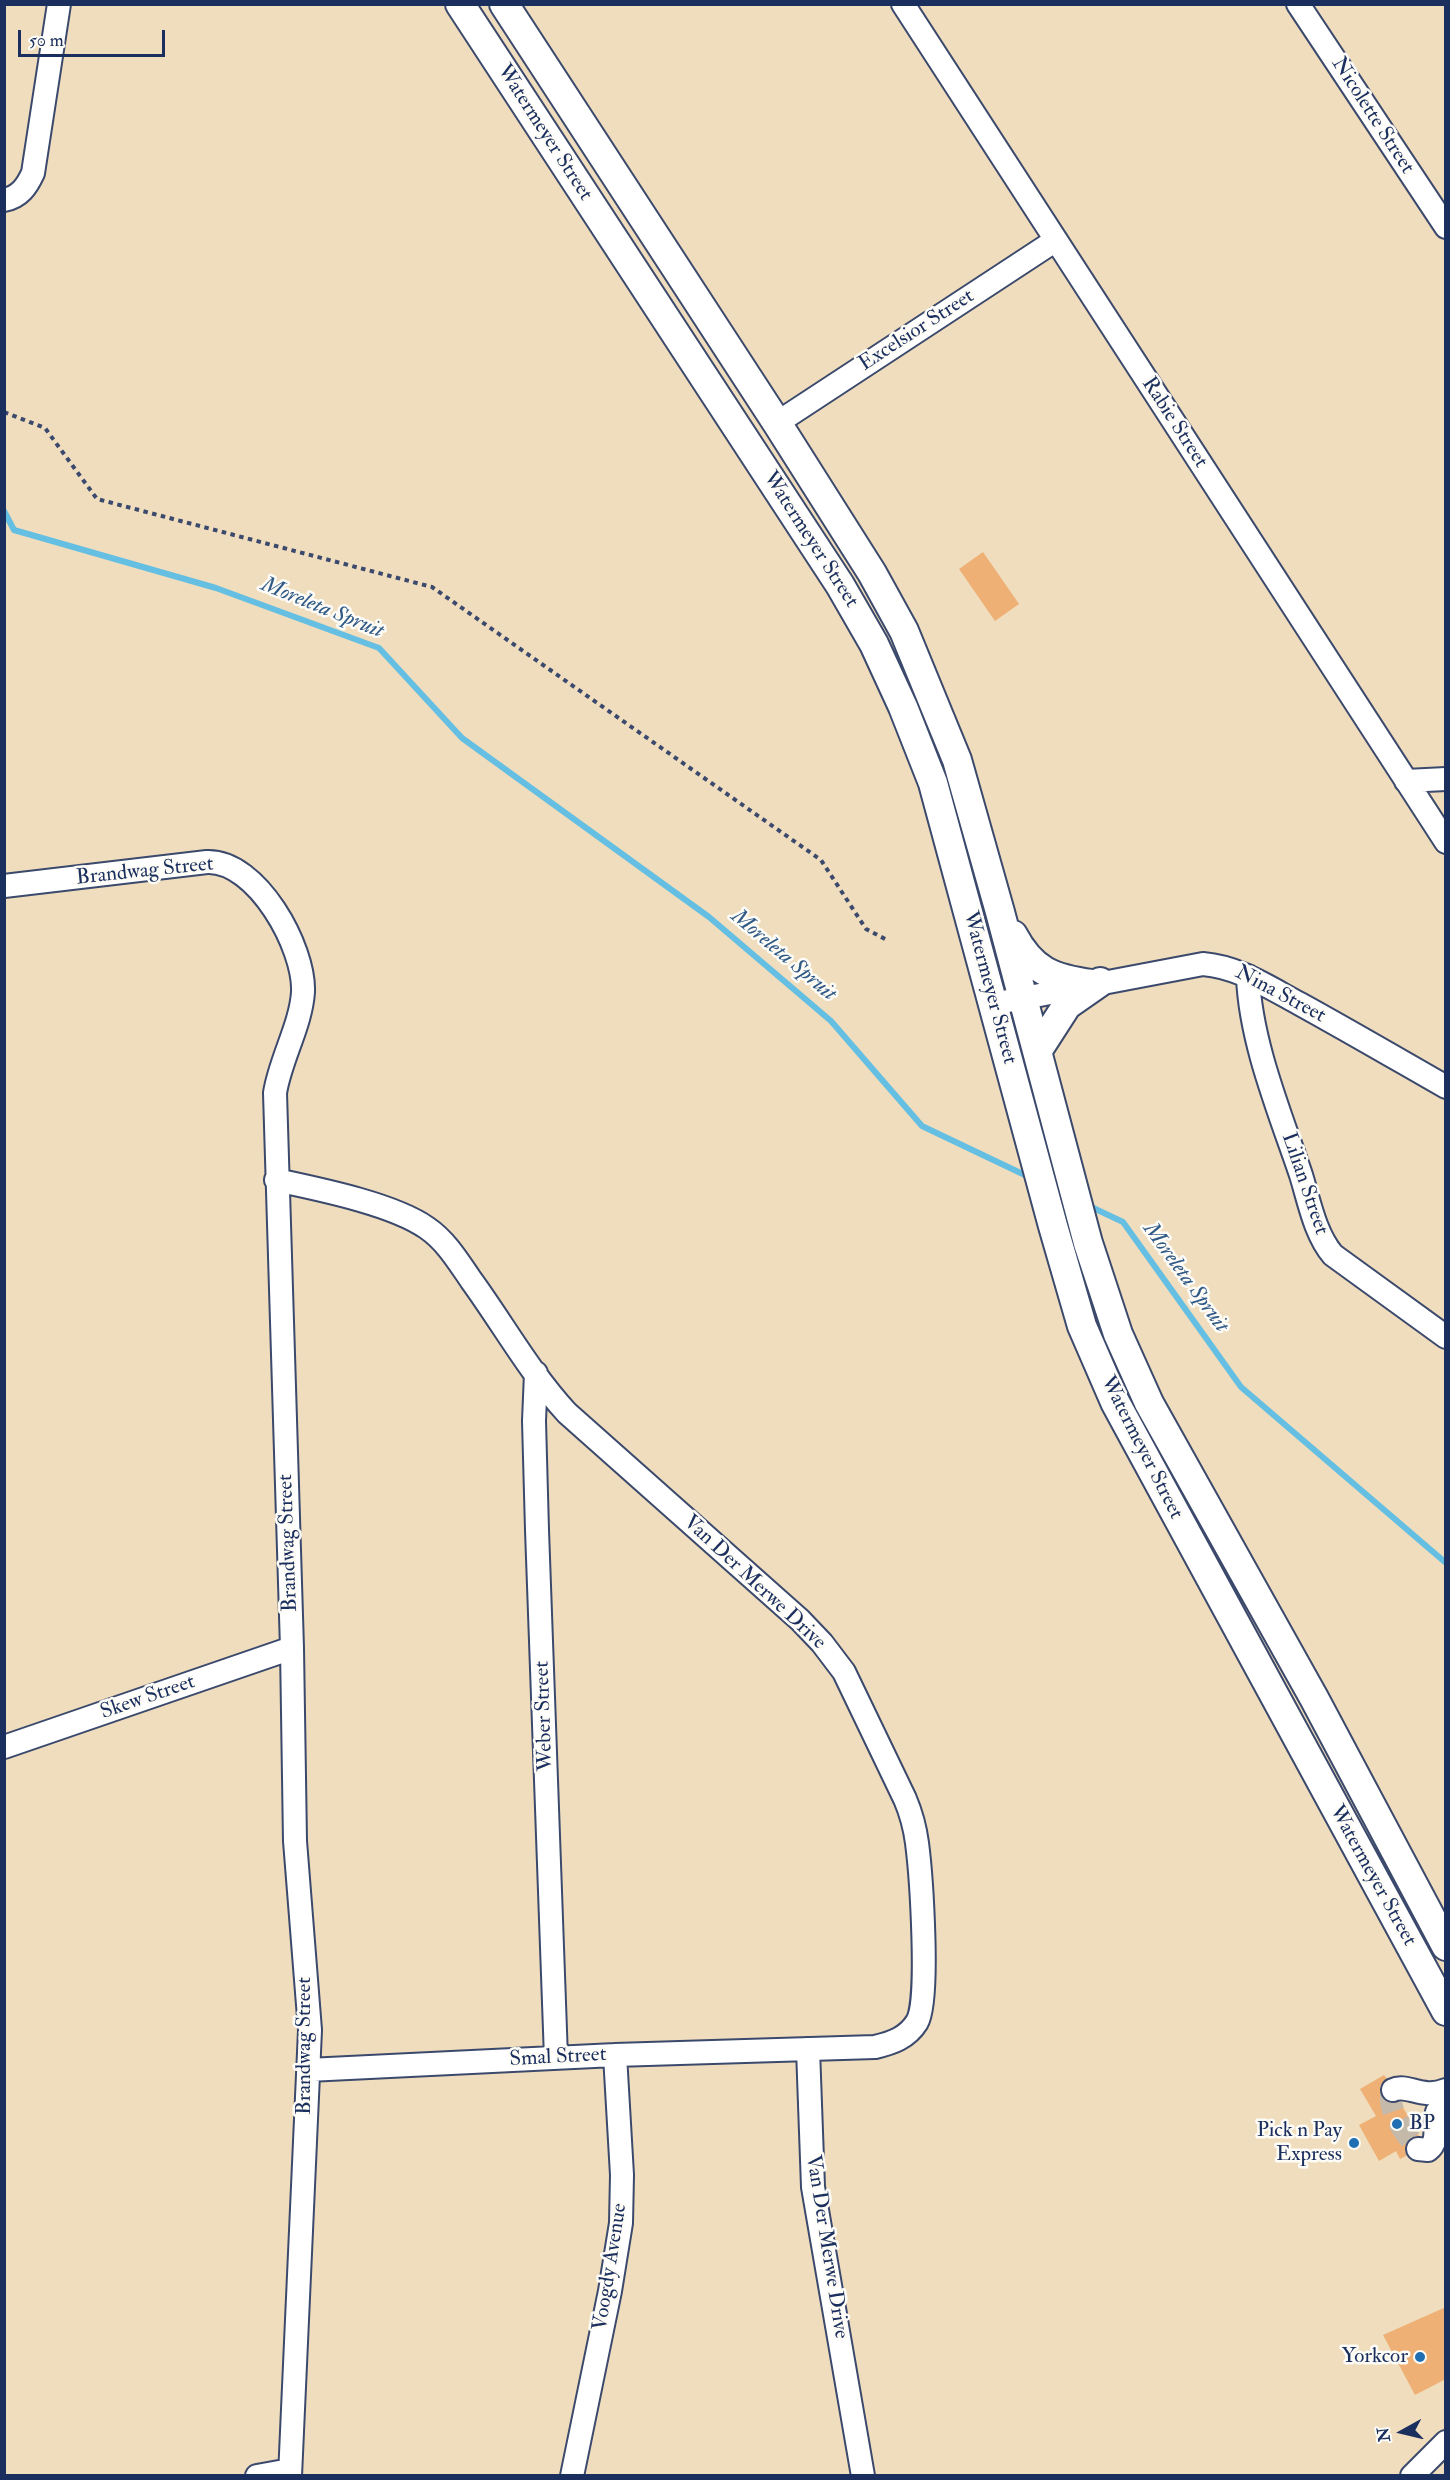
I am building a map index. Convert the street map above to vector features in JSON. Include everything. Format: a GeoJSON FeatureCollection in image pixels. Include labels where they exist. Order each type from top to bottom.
{"type":"FeatureCollection","features":[{"type":"Feature","properties":{"kind":"main road","name":"Watermeyer Street"},"geometry":{"type":"LineString","coordinates":[[460,4],[840,585],[874,644],[903,707],[933,783],[1082,1326],[1115,1402],[1446,2011]]}},
{"type":"Feature","properties":{"kind":"main road","name":"Watermeyer Street"},"geometry":{"type":"LineString","coordinates":[[504,4],[777,423],[872,573],[904,631],[957,760],[1038,1050],[1088,1242],[1118,1334],[1149,1403],[1314,1698],[1446,1947]]}},
{"type":"Feature","properties":{"kind":"main road"},"geometry":{"type":"LineString","coordinates":[[1000,912],[1023,952],[1035,965],[1052,977],[1096,983]]}},
{"type":"Feature","properties":{"kind":"main road"},"geometry":{"type":"LineString","coordinates":[[1038,1050],[1068,1005],[1096,983]]}},
{"type":"Feature","properties":{"kind":"street"},"geometry":{"type":"LineString","coordinates":[[4,200],[22,192],[33,173],[59,4]]}},
{"type":"Feature","properties":{"kind":"street","name":"Rabie Street"},"geometry":{"type":"LineString","coordinates":[[903,4],[1446,842]]}},
{"type":"Feature","properties":{"kind":"street","name":"Nicolette Street"},"geometry":{"type":"LineString","coordinates":[[1298,4],[1446,227]]}},
{"type":"Feature","properties":{"kind":"street","name":"Excelsior Street"},"geometry":{"type":"LineString","coordinates":[[777,423],[1056,240]]}},
{"type":"Feature","properties":{"kind":"street"},"geometry":{"type":"LineString","coordinates":[[1406,781],[1446,780]]}},
{"type":"Feature","properties":{"kind":"street","name":"Brandwag Street"},"geometry":{"type":"LineString","coordinates":[[4,886],[213,862],[221,863],[240,872],[266,897],[277,913],[294,949],[303,988],[300,1009],[274,1093],[292,1648],[295,1829],[309,2019],[301,2254],[293,2365],[290,2473]]}},
{"type":"Feature","properties":{"kind":"street","name":"Nina Street"},"geometry":{"type":"LineString","coordinates":[[993,1004],[1203,964],[1228,967],[1446,1087]]}},
{"type":"Feature","properties":{"kind":"street","name":"Lilian Street"},"geometry":{"type":"LineString","coordinates":[[1248,976],[1252,1016],[1259,1047],[1311,1207],[1328,1249],[1333,1255],[1446,1336]]}},
{"type":"Feature","properties":{"kind":"street","name":"Van Der Merwe Drive"},"geometry":{"type":"LineString","coordinates":[[276,1180],[394,1211],[427,1228],[451,1252],[550,1394],[586,1432],[800,1620],[822,1643],[844,1672],[905,1799],[912,1817],[917,1843],[921,1883],[924,1996],[920,2017],[908,2033],[889,2043],[874,2047],[808,2049],[813,2187],[864,2475]]}},
{"type":"Feature","properties":{"kind":"street","name":"Weber Street"},"geometry":{"type":"LineString","coordinates":[[536,1373],[534,1421],[537,1530],[556,2058]]}},
{"type":"Feature","properties":{"kind":"street","name":"Skew Street"},"geometry":{"type":"LineString","coordinates":[[4,1747],[292,1648]]}},
{"type":"Feature","properties":{"kind":"street","name":"Smal Street"},"geometry":{"type":"LineString","coordinates":[[308,2070],[615,2055],[808,2049]]}},
{"type":"Feature","properties":{"kind":"street","name":"Voogdy Avenue"},"geometry":{"type":"LineString","coordinates":[[572,2475],[610,2291],[621,2223],[622,2175],[615,2055]]}},
{"type":"Feature","properties":{"kind":"street"},"geometry":{"type":"LineString","coordinates":[[1393,2090],[1403,2088],[1429,2095],[1446,2090]]}},
{"type":"Feature","properties":{"kind":"street"},"geometry":{"type":"LineString","coordinates":[[1418,2149],[1428,2150],[1432,2147],[1435,2142],[1437,2112],[1446,2105]]}},
{"type":"Feature","properties":{"kind":"street"},"geometry":{"type":"LineString","coordinates":[[1412,2475],[1446,2442]]}},
{"type":"Feature","properties":{"kind":"street"},"geometry":{"type":"LineString","coordinates":[[257,2475],[290,2473]]}},
{"type":"Feature","properties":{"kind":"path"},"geometry":{"type":"LineString","coordinates":[[4,412],[45,428],[97,499],[432,587],[821,860],[866,929],[889,940]]}},
{"type":"Feature","properties":{"kind":"building"},"geometry":{"type":"Polygon","coordinates":[[[983,552],[1019,604],[995,621],[959,569],[983,552]]]}},
{"type":"Feature","properties":{"kind":"building"},"geometry":{"type":"Polygon","coordinates":[[[1384,2075],[1387,2079],[1380,2086],[1380,2094],[1389,2103],[1400,2102],[1419,2136],[1412,2137],[1407,2142],[1406,2156],[1400,2159],[1396,2151],[1379,2161],[1359,2125],[1376,2116],[1360,2089],[1384,2075]]]}},
{"type":"Feature","properties":{"kind":"building","name":"Yorkcor"},"geometry":{"type":"Polygon","coordinates":[[[1446,2307],[1446,2379],[1415,2395],[1383,2335],[1446,2307]]]}},
{"type":"Feature","properties":{"kind":"waterway","name":"Moreleta Spruit"},"geometry":{"type":"LineString","coordinates":[[4,511],[14,530],[216,588],[379,648],[462,738],[709,917],[831,1021],[922,1126],[1029,1177]]}},
{"type":"Feature","properties":{"kind":"waterway","name":"Moreleta Spruit"},"geometry":{"type":"LineString","coordinates":[[1087,1205],[1123,1222],[1241,1387],[1446,1563]]}},
{"type":"Feature","properties":{"kind":"tunnel"},"geometry":{"type":"LineString","coordinates":[[1393,2090],[1391,2097],[1394,2113],[1418,2149]]}},
{"type":"Feature","properties":{"kind":"place","name":"BP"},"geometry":{"type":"Point","coordinates":[1397,2124]}},
{"type":"Feature","properties":{"kind":"place","name":"Pick n Pay Express"},"geometry":{"type":"Point","coordinates":[1354,2143]}},
{"type":"Feature","properties":{"kind":"place","name":"Yorkcor"},"geometry":{"type":"Point","coordinates":[1420,2357]}}]}
